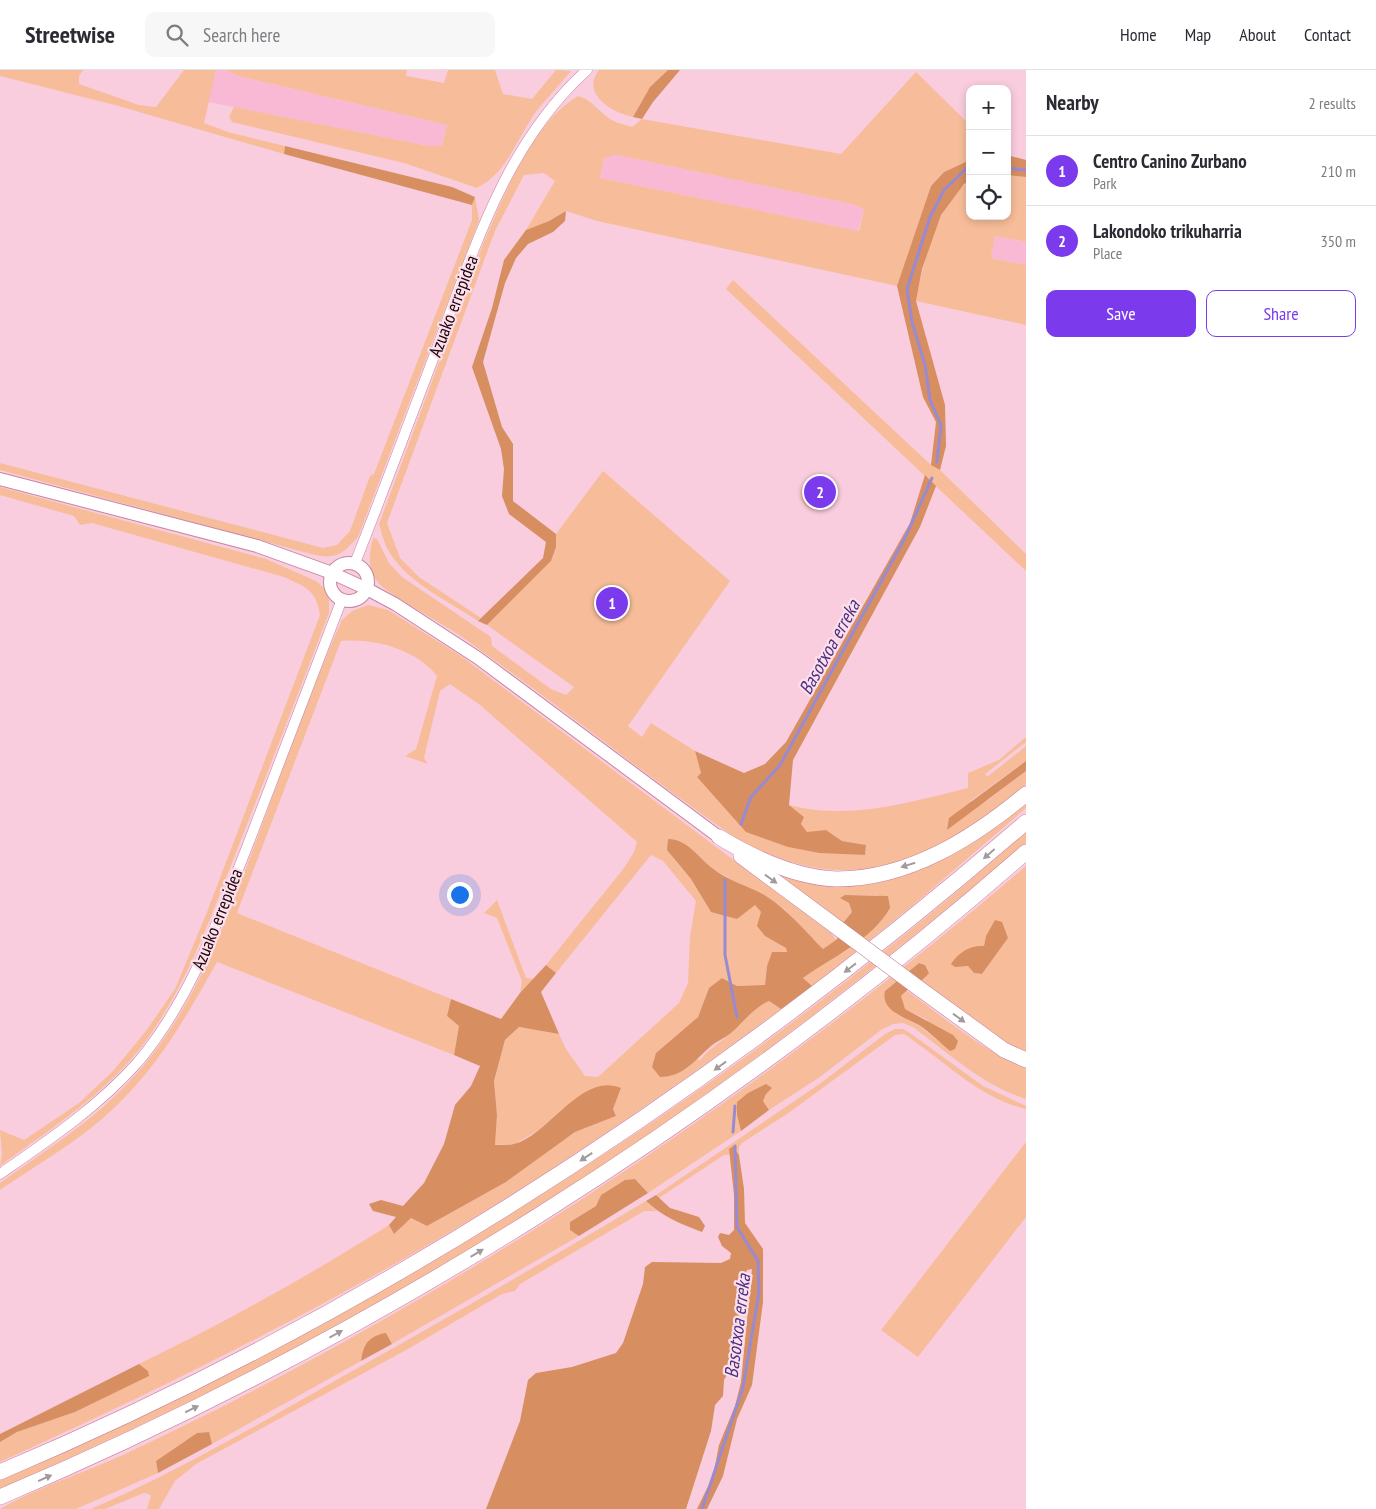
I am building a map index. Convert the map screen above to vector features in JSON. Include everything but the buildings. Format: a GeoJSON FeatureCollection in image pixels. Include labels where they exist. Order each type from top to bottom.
{"type":"FeatureCollection","features":[{"type":"Feature","properties":{"kind":"highway"},"geometry":{"type":"LineString","coordinates":[[719,837],[761,859],[809,874],[837,879],[866,876],[919,862],[953,846],[1026,794]]}},
{"type":"Feature","properties":{"kind":"highway"},"geometry":{"type":"LineString","coordinates":[[0,1472],[106,1426],[263,1348],[376,1286],[499,1213],[629,1129],[792,1013],[891,936],[1026,822]]}},
{"type":"Feature","properties":{"kind":"highway"},"geometry":{"type":"LineString","coordinates":[[719,837],[758,869],[920,989],[1004,1050],[1026,1060]]}},
{"type":"Feature","properties":{"kind":"highway"},"geometry":{"type":"LineString","coordinates":[[0,1497],[112,1448],[272,1368],[381,1309],[514,1230],[638,1150],[815,1024],[906,953],[1026,852]]}},
{"type":"Feature","properties":{"kind":"main road"},"geometry":{"type":"LineString","coordinates":[[0,479],[257,546],[332,573],[367,590],[395,604],[478,658],[719,837]]}},
{"type":"Feature","properties":{"kind":"main road"},"geometry":{"type":"LineString","coordinates":[[346,563],[355,563],[364,569],[369,579],[367,590],[357,599],[342,600],[332,589],[332,573],[338,566],[346,563]]}},
{"type":"Feature","properties":{"kind":"street","name":"Azuako errepidea"},"geometry":{"type":"LineString","coordinates":[[355,563],[494,200],[534,130],[560,97],[587,70]]}},
{"type":"Feature","properties":{"kind":"street","name":"Azuako errepidea"},"geometry":{"type":"LineString","coordinates":[[0,1174],[63,1130],[116,1085],[160,1033],[176,1009],[189,986],[216,925],[342,600]]}},
{"type":"Feature","properties":{"kind":"shaded area"},"geometry":{"type":"Polygon","coordinates":[[[0,70],[83,70],[79,76],[79,84],[139,105],[156,107],[184,70],[216,70],[204,123],[228,132],[285,146],[284,154],[115,105],[0,76],[0,70]]]}},
{"type":"Feature","properties":{"kind":"shaded area"},"geometry":{"type":"Polygon","coordinates":[[[216,70],[225,70],[238,76],[447,125],[442,146],[429,146],[208,102],[216,70]]]}},
{"type":"Feature","properties":{"kind":"shaded area"},"geometry":{"type":"Polygon","coordinates":[[[225,70],[407,70],[406,76],[444,83],[448,70],[495,70],[503,94],[532,99],[556,70],[571,71],[538,109],[512,153],[497,173],[477,188],[404,163],[232,122],[229,117],[234,107],[429,146],[442,146],[447,125],[238,76],[225,70]]]}},
{"type":"Feature","properties":{"kind":"shaded area"},"geometry":{"type":"Polygon","coordinates":[[[599,70],[668,70],[650,87],[633,117],[608,107],[601,101],[593,87],[594,79],[599,70]]]}},
{"type":"Feature","properties":{"kind":"shaded area"},"geometry":{"type":"Polygon","coordinates":[[[668,70],[680,70],[653,102],[642,119],[633,117],[650,87],[668,70]]]}},
{"type":"Feature","properties":{"kind":"shaded area"},"geometry":{"type":"Polygon","coordinates":[[[916,72],[966,121],[966,162],[944,172],[931,186],[897,286],[597,221],[566,211],[549,221],[526,230],[555,181],[544,173],[524,175],[495,231],[387,523],[400,558],[419,577],[481,618],[478,621],[427,589],[403,570],[386,546],[379,524],[483,244],[510,183],[533,142],[561,108],[578,96],[589,101],[606,116],[618,123],[632,127],[642,119],[841,154],[916,72]],[[617,155],[604,158],[600,178],[859,231],[864,210],[856,205],[617,155]]]}},
{"type":"Feature","properties":{"kind":"shaded area"},"geometry":{"type":"Polygon","coordinates":[[[285,146],[452,187],[475,197],[472,205],[284,154],[285,146]]]}},
{"type":"Feature","properties":{"kind":"shaded area"},"geometry":{"type":"Polygon","coordinates":[[[617,155],[856,205],[864,210],[858,231],[600,178],[604,158],[617,155]]]}},
{"type":"Feature","properties":{"kind":"shaded area"},"geometry":{"type":"Polygon","coordinates":[[[1011,156],[1026,160],[1026,177],[1011,175],[1011,156]]]}},
{"type":"Feature","properties":{"kind":"shaded area"},"geometry":{"type":"Polygon","coordinates":[[[966,162],[966,183],[941,215],[922,269],[916,301],[945,405],[946,446],[940,470],[931,465],[936,422],[923,397],[897,286],[931,186],[944,172],[966,162]]]}},
{"type":"Feature","properties":{"kind":"shaded area"},"geometry":{"type":"Polygon","coordinates":[[[1011,175],[1026,177],[1026,242],[995,236],[991,258],[1026,265],[1026,325],[916,301],[927,252],[933,235],[948,203],[966,184],[966,220],[1011,220],[1011,175]]]}},
{"type":"Feature","properties":{"kind":"shaded area"},"geometry":{"type":"Polygon","coordinates":[[[475,197],[479,220],[358,537],[342,552],[332,556],[319,556],[0,470],[0,463],[323,548],[337,545],[350,531],[370,476],[374,474],[472,220],[472,205],[475,197]]]}},
{"type":"Feature","properties":{"kind":"shaded area"},"geometry":{"type":"Polygon","coordinates":[[[566,211],[565,221],[553,232],[528,244],[516,258],[505,283],[483,362],[502,427],[513,444],[513,501],[556,534],[556,547],[551,561],[487,625],[478,621],[543,558],[546,542],[509,514],[502,496],[504,469],[501,449],[472,367],[492,308],[504,260],[526,230],[549,221],[566,211]]]}},
{"type":"Feature","properties":{"kind":"shaded area"},"geometry":{"type":"Polygon","coordinates":[[[995,236],[1026,242],[1026,265],[991,258],[995,236]]]}},
{"type":"Feature","properties":{"kind":"shaded area"},"geometry":{"type":"Polygon","coordinates":[[[733,280],[931,465],[940,470],[1026,554],[1026,571],[726,289],[733,280]]]}},
{"type":"Feature","properties":{"kind":"shaded area"},"geometry":{"type":"Polygon","coordinates":[[[603,471],[730,581],[628,726],[642,737],[651,723],[695,751],[701,773],[697,777],[788,847],[819,853],[865,855],[866,845],[842,841],[826,830],[807,833],[801,824],[804,817],[789,805],[834,811],[879,808],[968,788],[968,773],[999,760],[1026,737],[1026,742],[985,774],[987,777],[1026,746],[1026,761],[969,802],[987,801],[1026,771],[1026,785],[962,832],[915,856],[890,864],[864,869],[837,870],[812,867],[788,861],[743,843],[462,637],[392,594],[374,576],[370,565],[373,538],[377,539],[389,563],[402,577],[491,637],[492,646],[551,689],[566,695],[574,687],[487,625],[551,561],[556,547],[556,534],[603,471]]]}},
{"type":"Feature","properties":{"kind":"shaded area"},"geometry":{"type":"Polygon","coordinates":[[[925,475],[936,486],[920,527],[793,760],[789,805],[804,817],[801,824],[807,832],[826,830],[842,841],[866,845],[865,855],[819,853],[788,847],[746,832],[697,777],[701,773],[695,751],[744,773],[765,764],[786,742],[910,523],[925,475]]]}},
{"type":"Feature","properties":{"kind":"shaded area"},"geometry":{"type":"Polygon","coordinates":[[[817,478],[823,479],[828,483],[832,488],[832,500],[828,505],[823,509],[817,510],[811,509],[806,505],[802,500],[801,494],[802,488],[806,483],[811,479],[817,478]]]}},
{"type":"Feature","properties":{"kind":"shaded area"},"geometry":{"type":"Polygon","coordinates":[[[0,487],[266,559],[316,581],[325,589],[329,600],[329,613],[209,922],[188,970],[163,1016],[133,1057],[98,1092],[60,1123],[0,1166],[2,1154],[0,1130],[24,1140],[79,1103],[113,1071],[146,1031],[175,989],[207,912],[320,615],[316,600],[312,594],[304,587],[284,577],[92,523],[80,525],[74,516],[0,495],[0,487]]]}},
{"type":"Feature","properties":{"kind":"shaded area"},"geometry":{"type":"Polygon","coordinates":[[[368,605],[388,610],[461,656],[831,933],[836,940],[823,949],[785,910],[765,895],[746,888],[713,869],[692,850],[674,859],[691,879],[711,912],[755,905],[761,912],[765,936],[786,948],[787,953],[767,966],[765,985],[737,986],[722,978],[709,988],[698,1017],[656,1053],[700,1060],[763,1004],[769,1001],[781,1009],[616,1126],[532,1182],[445,1235],[281,1326],[114,1409],[0,1462],[0,1442],[17,1432],[75,1412],[148,1376],[148,1371],[139,1364],[266,1298],[389,1225],[394,1234],[411,1218],[427,1226],[506,1182],[575,1132],[616,1116],[613,1109],[621,1088],[562,1110],[545,1126],[515,1144],[495,1145],[497,1115],[494,1081],[505,1040],[519,1027],[559,1034],[566,1049],[585,1076],[598,1077],[679,1003],[688,983],[690,937],[696,901],[663,861],[651,855],[556,973],[546,965],[624,868],[634,852],[637,842],[480,705],[450,684],[440,691],[424,758],[428,764],[405,756],[416,749],[437,676],[418,659],[394,647],[367,641],[341,641],[237,913],[451,999],[447,1016],[459,1026],[454,1055],[217,962],[171,1039],[130,1092],[88,1131],[0,1190],[0,1183],[75,1129],[117,1094],[141,1069],[180,1014],[211,955],[249,860],[305,709],[342,620],[352,611],[368,605]]]}},
{"type":"Feature","properties":{"kind":"shaded area"},"geometry":{"type":"Polygon","coordinates":[[[1026,761],[1026,771],[947,830],[949,818],[1026,761]]]}},
{"type":"Feature","properties":{"kind":"shaded area"},"geometry":{"type":"Polygon","coordinates":[[[1026,801],[1026,808],[911,907],[812,986],[803,978],[829,959],[849,949],[878,895],[845,895],[841,898],[849,903],[852,912],[843,923],[767,867],[871,880],[1026,801]]]}},
{"type":"Feature","properties":{"kind":"shaded area"},"geometry":{"type":"Polygon","coordinates":[[[1026,832],[1026,843],[857,981],[745,1066],[574,1185],[436,1271],[365,1311],[147,1422],[0,1489],[0,1480],[150,1412],[298,1336],[490,1226],[584,1167],[677,1105],[767,1041],[856,974],[1026,832]]]}},
{"type":"Feature","properties":{"kind":"shaded area"},"geometry":{"type":"Polygon","coordinates":[[[668,839],[687,845],[718,873],[766,896],[789,914],[823,949],[836,940],[848,926],[843,923],[852,912],[849,903],[840,898],[845,895],[888,896],[890,908],[873,930],[862,939],[803,978],[812,986],[781,1009],[769,1001],[763,1004],[753,1011],[731,1033],[711,1046],[688,1067],[675,1074],[660,1077],[652,1067],[656,1053],[698,1017],[709,988],[722,978],[737,986],[765,985],[767,966],[772,952],[787,952],[786,948],[765,936],[757,926],[761,912],[755,905],[737,919],[711,912],[691,879],[667,850],[668,839]]]}},
{"type":"Feature","properties":{"kind":"shaded area"},"geometry":{"type":"Polygon","coordinates":[[[1026,866],[1026,1056],[1012,1050],[922,982],[925,965],[919,963],[885,991],[896,1014],[920,1026],[950,1051],[926,1019],[905,1009],[900,996],[906,990],[981,1045],[1026,1068],[1026,1099],[981,1077],[913,1027],[903,1023],[893,1024],[881,1030],[820,1077],[769,1110],[763,1101],[766,1094],[772,1088],[737,1115],[741,1131],[648,1193],[635,1179],[625,1180],[601,1195],[596,1206],[570,1222],[571,1230],[579,1236],[392,1344],[386,1333],[363,1350],[361,1361],[212,1444],[208,1432],[197,1433],[156,1461],[158,1473],[76,1509],[0,1509],[45,1487],[123,1455],[211,1412],[327,1351],[445,1284],[532,1231],[703,1117],[786,1058],[948,932],[1026,866]],[[986,936],[984,946],[968,966],[974,973],[982,974],[1008,938],[986,936]]]}},
{"type":"Feature","properties":{"kind":"shaded area"},"geometry":{"type":"Polygon","coordinates":[[[497,900],[526,978],[535,979],[520,993],[522,981],[497,918],[484,913],[497,900]]]}},
{"type":"Feature","properties":{"kind":"shaded area"},"geometry":{"type":"Polygon","coordinates":[[[995,920],[1002,922],[1008,938],[982,974],[974,973],[968,966],[955,967],[951,964],[965,950],[984,946],[986,936],[995,920]]]}},
{"type":"Feature","properties":{"kind":"shaded area"},"geometry":{"type":"Polygon","coordinates":[[[919,963],[925,965],[929,973],[901,996],[905,1009],[953,1035],[958,1041],[955,1049],[950,1051],[919,1025],[895,1013],[886,1004],[884,998],[885,991],[919,963]]]}},
{"type":"Feature","properties":{"kind":"shaded area"},"geometry":{"type":"Polygon","coordinates":[[[546,965],[556,973],[541,992],[559,1034],[519,1027],[505,1040],[494,1081],[497,1115],[495,1145],[514,1144],[527,1138],[579,1096],[593,1088],[607,1085],[621,1088],[613,1109],[616,1116],[575,1132],[506,1182],[427,1226],[411,1218],[394,1234],[389,1225],[396,1217],[373,1211],[369,1204],[381,1200],[403,1206],[424,1183],[444,1144],[455,1105],[471,1086],[480,1066],[454,1055],[459,1026],[447,1016],[451,999],[501,1019],[520,993],[546,965]]]}},
{"type":"Feature","properties":{"kind":"shaded area"},"geometry":{"type":"Polygon","coordinates":[[[895,1029],[903,1029],[910,1033],[983,1086],[1026,1106],[1026,1109],[993,1097],[962,1077],[904,1034],[895,1035],[787,1114],[742,1143],[739,1147],[739,1155],[736,1148],[729,1149],[730,1154],[724,1155],[659,1198],[656,1195],[821,1083],[885,1034],[895,1029]]]}},
{"type":"Feature","properties":{"kind":"shaded area"},"geometry":{"type":"Polygon","coordinates":[[[766,1084],[772,1088],[766,1094],[763,1101],[769,1110],[741,1131],[737,1115],[737,1102],[748,1093],[766,1084]]]}},
{"type":"Feature","properties":{"kind":"shaded area"},"geometry":{"type":"Polygon","coordinates":[[[1026,1142],[1026,1217],[918,1357],[881,1330],[1026,1142]]]}},
{"type":"Feature","properties":{"kind":"shaded area"},"geometry":{"type":"Polygon","coordinates":[[[733,1146],[739,1155],[744,1189],[745,1223],[763,1249],[763,1302],[752,1385],[737,1419],[723,1476],[707,1509],[697,1509],[713,1476],[719,1445],[735,1406],[741,1382],[752,1269],[747,1270],[743,1280],[733,1364],[724,1380],[723,1396],[715,1405],[711,1431],[686,1509],[486,1509],[520,1421],[528,1380],[536,1373],[572,1367],[616,1353],[623,1343],[643,1284],[645,1267],[652,1262],[721,1263],[730,1259],[731,1253],[722,1246],[718,1237],[720,1233],[729,1235],[734,1230],[734,1195],[729,1149],[733,1146]]]}},
{"type":"Feature","properties":{"kind":"shaded area"},"geometry":{"type":"Polygon","coordinates":[[[635,1179],[648,1193],[579,1236],[570,1230],[570,1222],[596,1206],[601,1195],[625,1180],[635,1179]]]}},
{"type":"Feature","properties":{"kind":"shaded area"},"geometry":{"type":"Polygon","coordinates":[[[656,1195],[670,1208],[699,1217],[705,1226],[702,1232],[666,1216],[652,1207],[646,1201],[656,1195]]]}},
{"type":"Feature","properties":{"kind":"shaded area"},"geometry":{"type":"Polygon","coordinates":[[[646,1201],[657,1211],[644,1211],[520,1284],[515,1291],[502,1294],[408,1349],[196,1464],[175,1481],[159,1509],[147,1509],[151,1495],[144,1493],[105,1509],[91,1509],[186,1464],[247,1431],[646,1201]]]}},
{"type":"Feature","properties":{"kind":"shaded area"},"geometry":{"type":"Polygon","coordinates":[[[386,1333],[392,1344],[361,1361],[365,1345],[375,1336],[386,1333]]]}},
{"type":"Feature","properties":{"kind":"shaded area"},"geometry":{"type":"Polygon","coordinates":[[[139,1364],[148,1371],[149,1376],[75,1412],[17,1432],[0,1442],[0,1434],[139,1364]]]}},
{"type":"Feature","properties":{"kind":"shaded area"},"geometry":{"type":"Polygon","coordinates":[[[209,1432],[212,1444],[158,1473],[156,1461],[197,1433],[209,1432]]]}},
{"type":"Feature","properties":{"kind":"waterway","name":"Basotxoa erreka"},"geometry":{"type":"LineString","coordinates":[[1011,168],[1026,170]]}},
{"type":"Feature","properties":{"kind":"waterway","name":"Basotxoa erreka"},"geometry":{"type":"LineString","coordinates":[[937,462],[941,425],[930,400],[925,365],[912,322],[907,289],[930,217],[944,190],[966,169]]}},
{"type":"Feature","properties":{"kind":"waterway","name":"Basotxoa erreka"},"geometry":{"type":"LineString","coordinates":[[741,824],[751,797],[780,765],[905,538],[932,478]]}},
{"type":"Feature","properties":{"kind":"waterway","name":"Basotxoa erreka"},"geometry":{"type":"LineString","coordinates":[[725,880],[725,955],[737,1017]]}},
{"type":"Feature","properties":{"kind":"waterway","name":"Basotxoa erreka"},"geometry":{"type":"LineString","coordinates":[[733,1132],[735,1106]]}},
{"type":"Feature","properties":{"kind":"waterway","name":"Basotxoa erreka"},"geometry":{"type":"LineString","coordinates":[[702,1509],[743,1387],[759,1292],[758,1261],[737,1227],[735,1146]]}},
{"type":"Feature","properties":{"kind":"place","name":"Lakondoko trikuharria"},"geometry":{"type":"Point","coordinates":[820,492]}},
{"type":"Feature","properties":{"kind":"place","name":"Centro Canino Zurbano"},"geometry":{"type":"Point","coordinates":[612,603]}}]}
